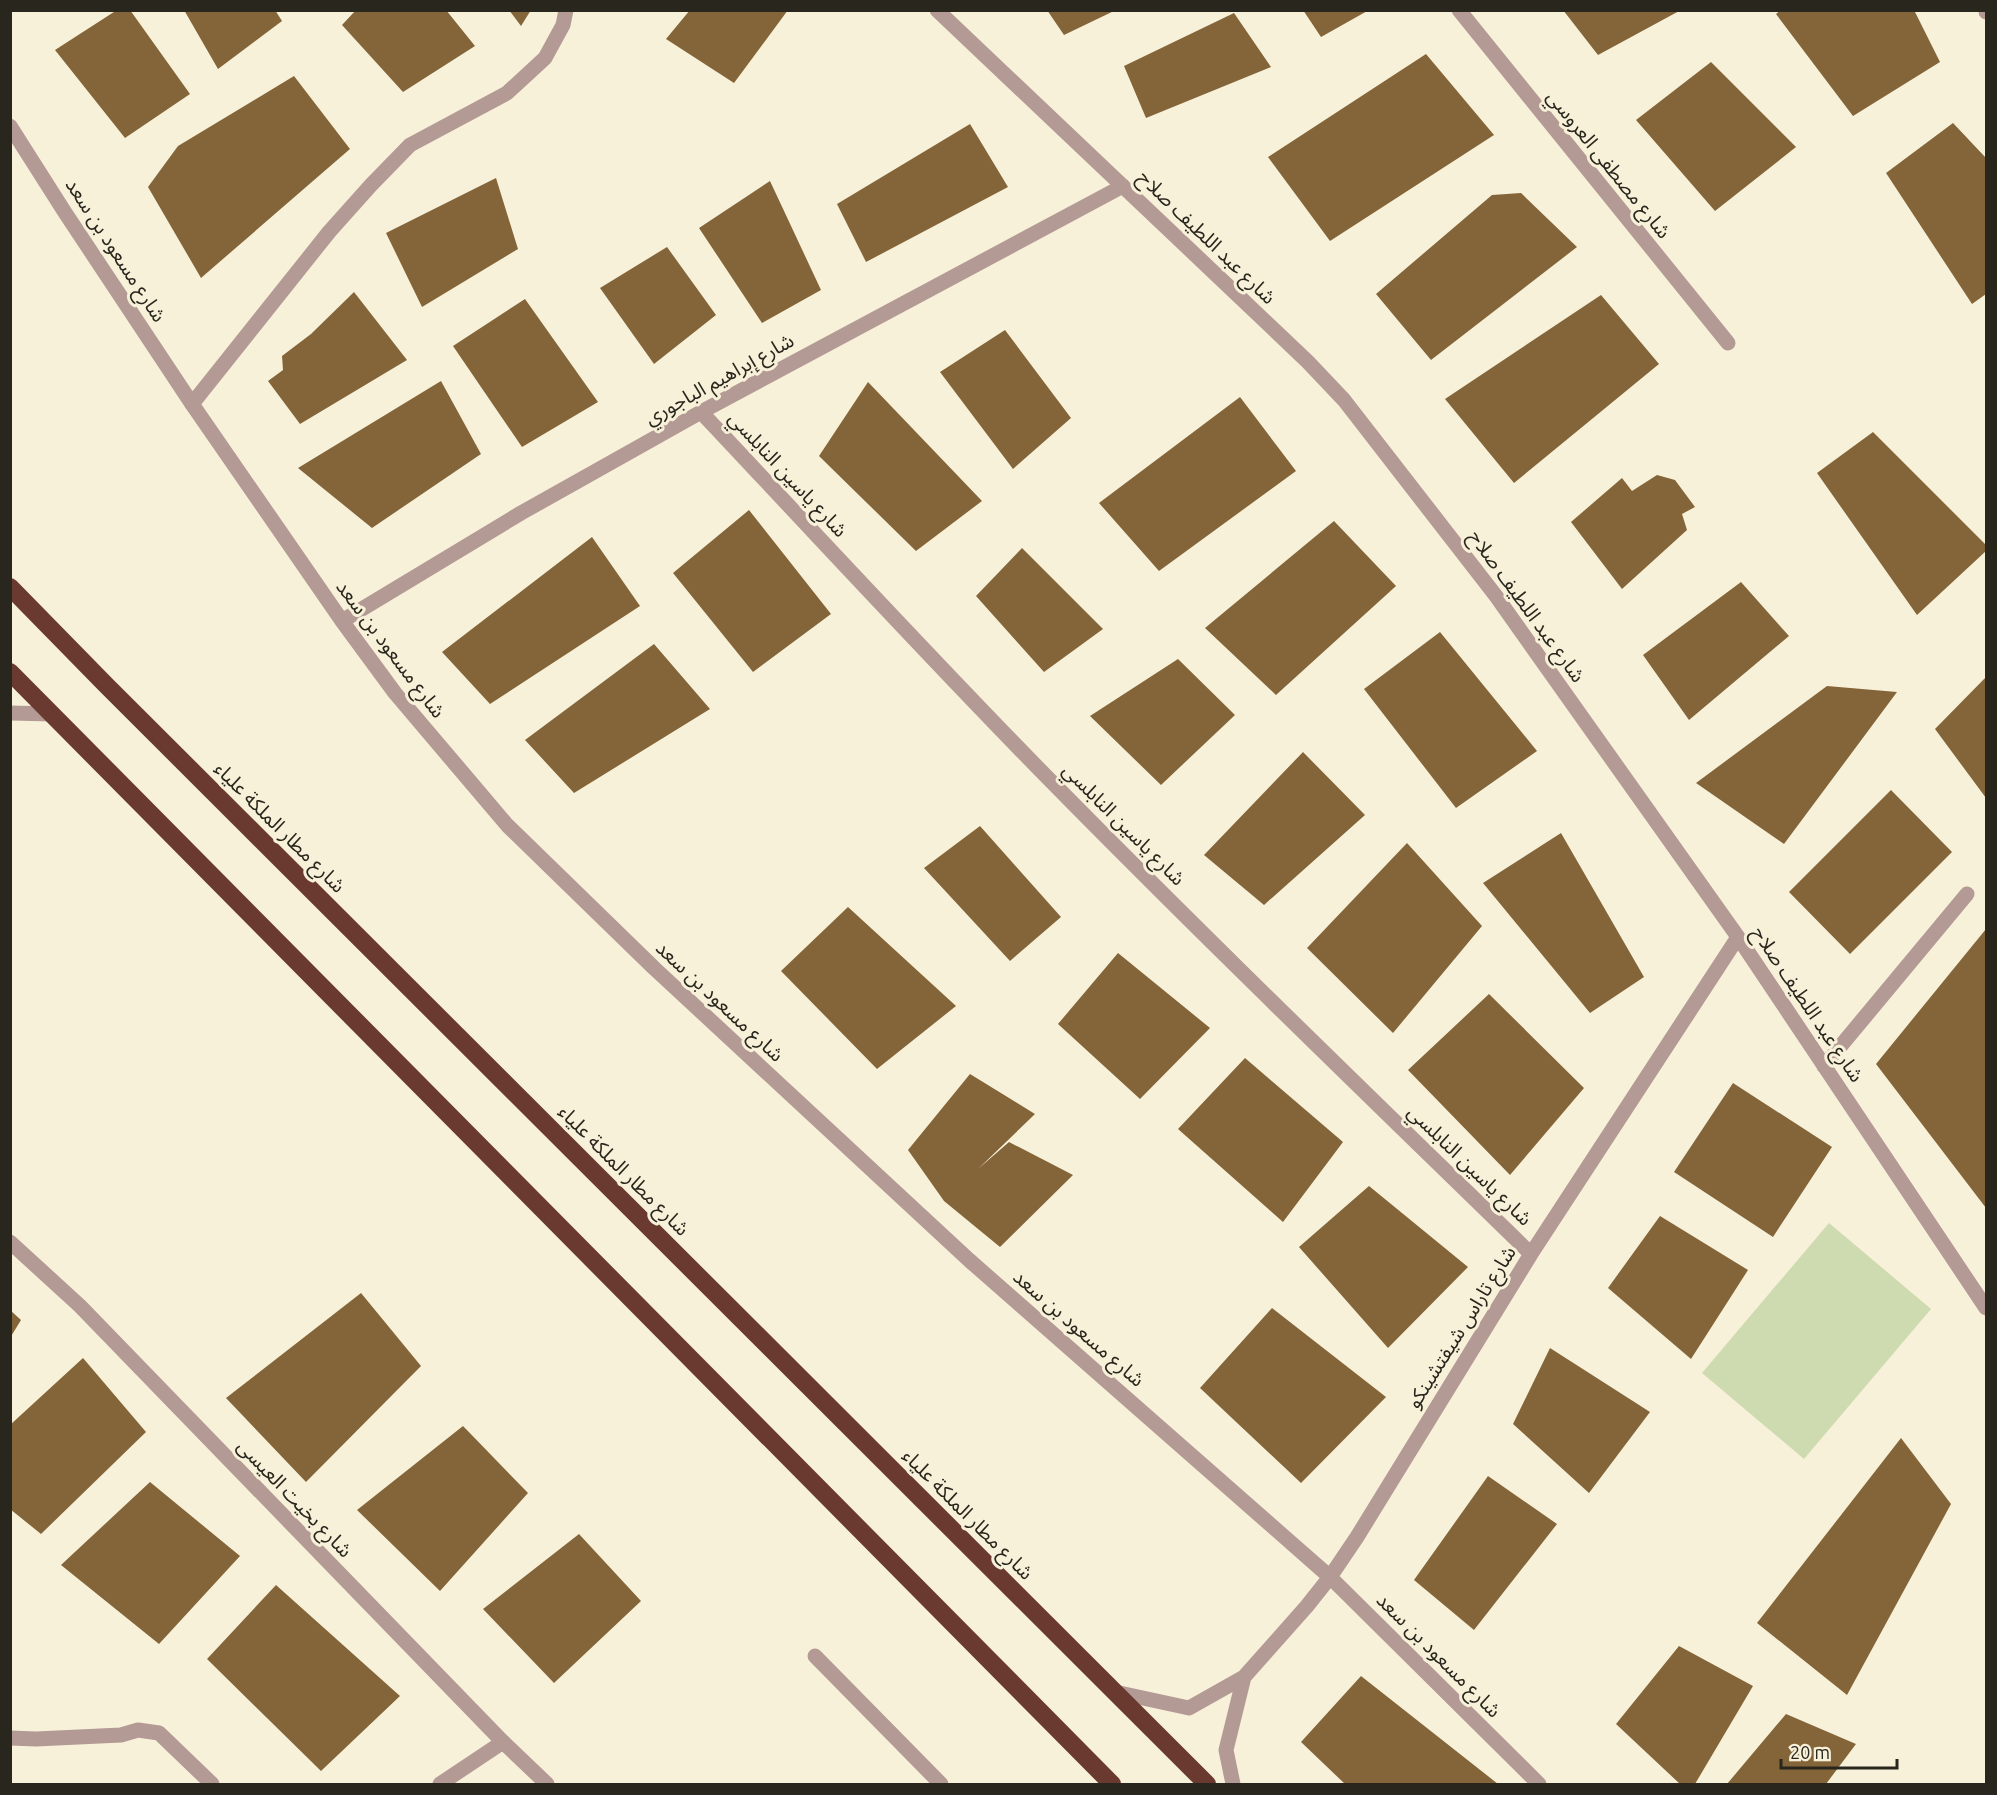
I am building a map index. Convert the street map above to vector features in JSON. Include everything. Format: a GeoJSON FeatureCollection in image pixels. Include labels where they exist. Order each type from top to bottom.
{"type":"FeatureCollection","features":[{"type":"Feature","properties":{"kind":"highway","name":"شارع مطار الملكة علياء"},"geometry":{"type":"LineString","coordinates":[[10,586],[106,685],[1207,1785]]}},
{"type":"Feature","properties":{"kind":"highway"},"geometry":{"type":"LineString","coordinates":[[10,672],[1112,1785]]}},
{"type":"Feature","properties":{"kind":"street"},"geometry":{"type":"LineString","coordinates":[[192,404],[329,232],[371,185],[410,145],[507,93],[545,58],[563,25],[566,10]]}},
{"type":"Feature","properties":{"kind":"street","name":"شارع عبد اللطيف صلاح"},"geometry":{"type":"LineString","coordinates":[[937,10],[1308,362],[1344,400],[1496,596],[1738,938],[1986,1308]]}},
{"type":"Feature","properties":{"kind":"street","name":"شارع مصطفى العروسي"},"geometry":{"type":"LineString","coordinates":[[1459,10],[1728,342]]}},
{"type":"Feature","properties":{"kind":"street","name":"شارع مسعود بن سعد"},"geometry":{"type":"LineString","coordinates":[[10,126],[192,404],[342,621],[395,693],[507,825],[572,890],[782,1088],[882,1177],[969,1260],[1330,1577],[1539,1785]]}},
{"type":"Feature","properties":{"kind":"street","name":"شارع إبراهيم الباجوري"},"geometry":{"type":"LineString","coordinates":[[342,621],[521,513],[701,412],[1124,186]]}},
{"type":"Feature","properties":{"kind":"street","name":"شارع ياسين النابلسي"},"geometry":{"type":"LineString","coordinates":[[701,412],[1045,775],[1286,1016],[1531,1254]]}},
{"type":"Feature","properties":{"kind":"street"},"geometry":{"type":"LineString","coordinates":[[10,714],[52,714]]}},
{"type":"Feature","properties":{"kind":"street"},"geometry":{"type":"LineString","coordinates":[[1824,1066],[1967,894]]}},
{"type":"Feature","properties":{"kind":"street","name":"شارع تاراس شيفتشينكو"},"geometry":{"type":"LineString","coordinates":[[1115,1692],[1189,1708],[1244,1677],[1307,1606],[1357,1537],[1531,1254],[1738,938]]}},
{"type":"Feature","properties":{"kind":"street","name":"شارع بخيت العيسى"},"geometry":{"type":"LineString","coordinates":[[10,1242],[80,1306],[547,1785]]}},
{"type":"Feature","properties":{"kind":"street"},"geometry":{"type":"LineString","coordinates":[[815,1656],[941,1785]]}},
{"type":"Feature","properties":{"kind":"street"},"geometry":{"type":"LineString","coordinates":[[1233,1785],[1226,1750],[1244,1677]]}},
{"type":"Feature","properties":{"kind":"street"},"geometry":{"type":"LineString","coordinates":[[10,1738],[121,1735],[138,1730],[159,1733],[212,1785]]}},
{"type":"Feature","properties":{"kind":"street"},"geometry":{"type":"LineString","coordinates":[[440,1785],[503,1742]]}},
{"type":"Feature","properties":{"kind":"green space"},"geometry":{"type":"Polygon","coordinates":[[[1829,1223],[1931,1309],[1804,1459],[1702,1373],[1829,1223]]]}},
{"type":"Feature","properties":{"kind":"building"},"geometry":{"type":"Polygon","coordinates":[[[117,10],[130,10],[190,94],[125,138],[55,50],[117,10]]]}},
{"type":"Feature","properties":{"kind":"building"},"geometry":{"type":"Polygon","coordinates":[[[184,10],[275,10],[282,21],[218,69],[184,10]]]}},
{"type":"Feature","properties":{"kind":"building"},"geometry":{"type":"Polygon","coordinates":[[[356,10],[446,10],[475,46],[403,92],[342,25],[356,10]]]}},
{"type":"Feature","properties":{"kind":"building"},"geometry":{"type":"Polygon","coordinates":[[[509,10],[531,10],[521,26],[509,10]]]}},
{"type":"Feature","properties":{"kind":"building"},"geometry":{"type":"Polygon","coordinates":[[[690,10],[788,10],[734,83],[666,39],[690,10]]]}},
{"type":"Feature","properties":{"kind":"building"},"geometry":{"type":"Polygon","coordinates":[[[1047,10],[1116,10],[1064,35],[1047,10]]]}},
{"type":"Feature","properties":{"kind":"building"},"geometry":{"type":"Polygon","coordinates":[[[1303,10],[1369,10],[1321,37],[1303,10]]]}},
{"type":"Feature","properties":{"kind":"building"},"geometry":{"type":"Polygon","coordinates":[[[1563,10],[1681,10],[1598,55],[1563,10]]]}},
{"type":"Feature","properties":{"kind":"building"},"geometry":{"type":"Polygon","coordinates":[[[1781,10],[1914,10],[1940,62],[1853,116],[1776,14],[1781,10]]]}},
{"type":"Feature","properties":{"kind":"building"},"geometry":{"type":"Polygon","coordinates":[[[1234,13],[1271,67],[1146,118],[1124,66],[1234,13]]]}},
{"type":"Feature","properties":{"kind":"building"},"geometry":{"type":"Polygon","coordinates":[[[1426,54],[1494,135],[1330,241],[1268,157],[1426,54]]]}},
{"type":"Feature","properties":{"kind":"building"},"geometry":{"type":"Polygon","coordinates":[[[1711,62],[1796,147],[1715,211],[1636,120],[1711,62]]]}},
{"type":"Feature","properties":{"kind":"building"},"geometry":{"type":"Polygon","coordinates":[[[294,76],[350,149],[201,278],[148,187],[178,146],[294,76]]]}},
{"type":"Feature","properties":{"kind":"building"},"geometry":{"type":"Polygon","coordinates":[[[1953,123],[1986,158],[1986,294],[1972,304],[1886,173],[1953,123]]]}},
{"type":"Feature","properties":{"kind":"building"},"geometry":{"type":"Polygon","coordinates":[[[970,124],[1008,187],[866,262],[837,204],[970,124]]]}},
{"type":"Feature","properties":{"kind":"building"},"geometry":{"type":"Polygon","coordinates":[[[496,178],[518,249],[422,307],[386,233],[496,178]]]}},
{"type":"Feature","properties":{"kind":"building"},"geometry":{"type":"Polygon","coordinates":[[[770,181],[821,290],[762,323],[699,228],[770,181]]]}},
{"type":"Feature","properties":{"kind":"building"},"geometry":{"type":"Polygon","coordinates":[[[1521,193],[1577,247],[1431,360],[1376,294],[1492,195],[1521,193]]]}},
{"type":"Feature","properties":{"kind":"building"},"geometry":{"type":"Polygon","coordinates":[[[667,247],[716,315],[654,364],[600,288],[667,247]]]}},
{"type":"Feature","properties":{"kind":"building"},"geometry":{"type":"Polygon","coordinates":[[[354,292],[407,360],[300,424],[268,381],[283,370],[282,356],[311,334],[354,292]]]}},
{"type":"Feature","properties":{"kind":"building"},"geometry":{"type":"Polygon","coordinates":[[[1601,295],[1659,364],[1514,483],[1445,399],[1601,295]]]}},
{"type":"Feature","properties":{"kind":"building"},"geometry":{"type":"Polygon","coordinates":[[[525,299],[598,402],[522,447],[453,346],[525,299]]]}},
{"type":"Feature","properties":{"kind":"building"},"geometry":{"type":"Polygon","coordinates":[[[1005,330],[1071,418],[1013,469],[940,372],[1005,330]]]}},
{"type":"Feature","properties":{"kind":"building"},"geometry":{"type":"Polygon","coordinates":[[[441,381],[481,454],[372,528],[298,468],[441,381]]]}},
{"type":"Feature","properties":{"kind":"building"},"geometry":{"type":"Polygon","coordinates":[[[868,382],[982,501],[916,551],[819,456],[868,382]]]}},
{"type":"Feature","properties":{"kind":"building"},"geometry":{"type":"Polygon","coordinates":[[[1240,397],[1296,471],[1159,571],[1099,503],[1240,397]]]}},
{"type":"Feature","properties":{"kind":"building"},"geometry":{"type":"Polygon","coordinates":[[[1873,432],[1986,545],[1986,551],[1917,615],[1817,473],[1873,432]]]}},
{"type":"Feature","properties":{"kind":"building"},"geometry":{"type":"Polygon","coordinates":[[[1657,475],[1675,480],[1695,507],[1682,514],[1687,530],[1622,589],[1571,522],[1622,478],[1632,491],[1657,475]]]}},
{"type":"Feature","properties":{"kind":"building"},"geometry":{"type":"Polygon","coordinates":[[[749,510],[831,614],[753,672],[673,573],[749,510]]]}},
{"type":"Feature","properties":{"kind":"building"},"geometry":{"type":"Polygon","coordinates":[[[1334,521],[1396,586],[1276,695],[1205,628],[1334,521]]]}},
{"type":"Feature","properties":{"kind":"building"},"geometry":{"type":"Polygon","coordinates":[[[592,537],[640,606],[490,704],[442,652],[592,537]]]}},
{"type":"Feature","properties":{"kind":"building"},"geometry":{"type":"Polygon","coordinates":[[[1022,548],[1103,629],[1044,672],[976,596],[1022,548]]]}},
{"type":"Feature","properties":{"kind":"building"},"geometry":{"type":"Polygon","coordinates":[[[1741,582],[1789,636],[1689,720],[1643,655],[1741,582]]]}},
{"type":"Feature","properties":{"kind":"building"},"geometry":{"type":"Polygon","coordinates":[[[1440,632],[1537,751],[1456,808],[1364,689],[1440,632]]]}},
{"type":"Feature","properties":{"kind":"building"},"geometry":{"type":"Polygon","coordinates":[[[654,644],[710,709],[574,793],[525,740],[654,644]]]}},
{"type":"Feature","properties":{"kind":"building"},"geometry":{"type":"Polygon","coordinates":[[[1178,659],[1235,715],[1161,785],[1090,716],[1178,659]]]}},
{"type":"Feature","properties":{"kind":"building"},"geometry":{"type":"Polygon","coordinates":[[[1986,677],[1986,798],[1935,729],[1986,677]]]}},
{"type":"Feature","properties":{"kind":"building"},"geometry":{"type":"Polygon","coordinates":[[[1827,686],[1897,692],[1784,844],[1696,783],[1827,686]]]}},
{"type":"Feature","properties":{"kind":"building"},"geometry":{"type":"Polygon","coordinates":[[[1303,752],[1365,815],[1264,905],[1204,855],[1303,752]]]}},
{"type":"Feature","properties":{"kind":"building"},"geometry":{"type":"Polygon","coordinates":[[[1891,790],[1952,852],[1850,954],[1789,892],[1891,790]]]}},
{"type":"Feature","properties":{"kind":"building"},"geometry":{"type":"Polygon","coordinates":[[[980,826],[1061,917],[1010,961],[924,868],[980,826]]]}},
{"type":"Feature","properties":{"kind":"building"},"geometry":{"type":"Polygon","coordinates":[[[1561,833],[1644,977],[1590,1013],[1483,883],[1561,833]]]}},
{"type":"Feature","properties":{"kind":"building"},"geometry":{"type":"Polygon","coordinates":[[[1407,843],[1482,926],[1393,1033],[1307,948],[1407,843]]]}},
{"type":"Feature","properties":{"kind":"building"},"geometry":{"type":"Polygon","coordinates":[[[848,907],[956,1006],[877,1069],[781,971],[848,907]]]}},
{"type":"Feature","properties":{"kind":"building"},"geometry":{"type":"Polygon","coordinates":[[[1986,929],[1986,1208],[1876,1064],[1986,929]]]}},
{"type":"Feature","properties":{"kind":"building"},"geometry":{"type":"Polygon","coordinates":[[[1118,953],[1210,1028],[1140,1099],[1058,1024],[1118,953]]]}},
{"type":"Feature","properties":{"kind":"building"},"geometry":{"type":"Polygon","coordinates":[[[1489,994],[1584,1088],[1510,1175],[1408,1070],[1489,994]]]}},
{"type":"Feature","properties":{"kind":"building"},"geometry":{"type":"Polygon","coordinates":[[[1245,1058],[1343,1142],[1283,1222],[1178,1129],[1245,1058]]]}},
{"type":"Feature","properties":{"kind":"building"},"geometry":{"type":"Polygon","coordinates":[[[970,1074],[1035,1114],[978,1169],[1009,1142],[1073,1175],[1000,1247],[944,1201],[908,1150],[970,1074]]]}},
{"type":"Feature","properties":{"kind":"building"},"geometry":{"type":"Polygon","coordinates":[[[1733,1083],[1832,1147],[1773,1237],[1674,1172],[1733,1083]]]}},
{"type":"Feature","properties":{"kind":"building"},"geometry":{"type":"Polygon","coordinates":[[[1369,1186],[1468,1267],[1388,1348],[1299,1247],[1369,1186]]]}},
{"type":"Feature","properties":{"kind":"building"},"geometry":{"type":"Polygon","coordinates":[[[1660,1216],[1748,1270],[1691,1359],[1608,1288],[1660,1216]]]}},
{"type":"Feature","properties":{"kind":"building"},"geometry":{"type":"Polygon","coordinates":[[[361,1293],[421,1366],[306,1482],[226,1398],[361,1293]]]}},
{"type":"Feature","properties":{"kind":"building"},"geometry":{"type":"Polygon","coordinates":[[[1272,1308],[1386,1397],[1301,1483],[1200,1388],[1272,1308]]]}},
{"type":"Feature","properties":{"kind":"building"},"geometry":{"type":"Polygon","coordinates":[[[10,1310],[21,1320],[10,1338],[10,1310]]]}},
{"type":"Feature","properties":{"kind":"building"},"geometry":{"type":"Polygon","coordinates":[[[1550,1348],[1650,1412],[1589,1493],[1513,1424],[1550,1348]]]}},
{"type":"Feature","properties":{"kind":"building"},"geometry":{"type":"Polygon","coordinates":[[[83,1358],[146,1432],[41,1534],[10,1509],[10,1425],[83,1358]]]}},
{"type":"Feature","properties":{"kind":"building"},"geometry":{"type":"Polygon","coordinates":[[[463,1426],[528,1493],[440,1591],[357,1510],[463,1426]]]}},
{"type":"Feature","properties":{"kind":"building"},"geometry":{"type":"Polygon","coordinates":[[[1901,1438],[1951,1504],[1847,1695],[1757,1623],[1901,1438]]]}},
{"type":"Feature","properties":{"kind":"building"},"geometry":{"type":"Polygon","coordinates":[[[1488,1476],[1557,1524],[1474,1630],[1414,1580],[1488,1476]]]}},
{"type":"Feature","properties":{"kind":"building"},"geometry":{"type":"Polygon","coordinates":[[[150,1482],[240,1556],[159,1644],[61,1565],[150,1482]]]}},
{"type":"Feature","properties":{"kind":"building"},"geometry":{"type":"Polygon","coordinates":[[[579,1534],[641,1601],[554,1683],[483,1609],[579,1534]]]}},
{"type":"Feature","properties":{"kind":"building"},"geometry":{"type":"Polygon","coordinates":[[[276,1585],[400,1696],[321,1771],[207,1659],[276,1585]]]}},
{"type":"Feature","properties":{"kind":"building"},"geometry":{"type":"Polygon","coordinates":[[[1679,1646],[1753,1686],[1695,1784],[1680,1784],[1616,1724],[1679,1646]]]}},
{"type":"Feature","properties":{"kind":"building"},"geometry":{"type":"Polygon","coordinates":[[[1361,1676],[1498,1784],[1345,1784],[1301,1742],[1361,1676]]]}},
{"type":"Feature","properties":{"kind":"building"},"geometry":{"type":"Polygon","coordinates":[[[1786,1714],[1856,1744],[1826,1784],[1727,1784],[1786,1714]]]}}]}
